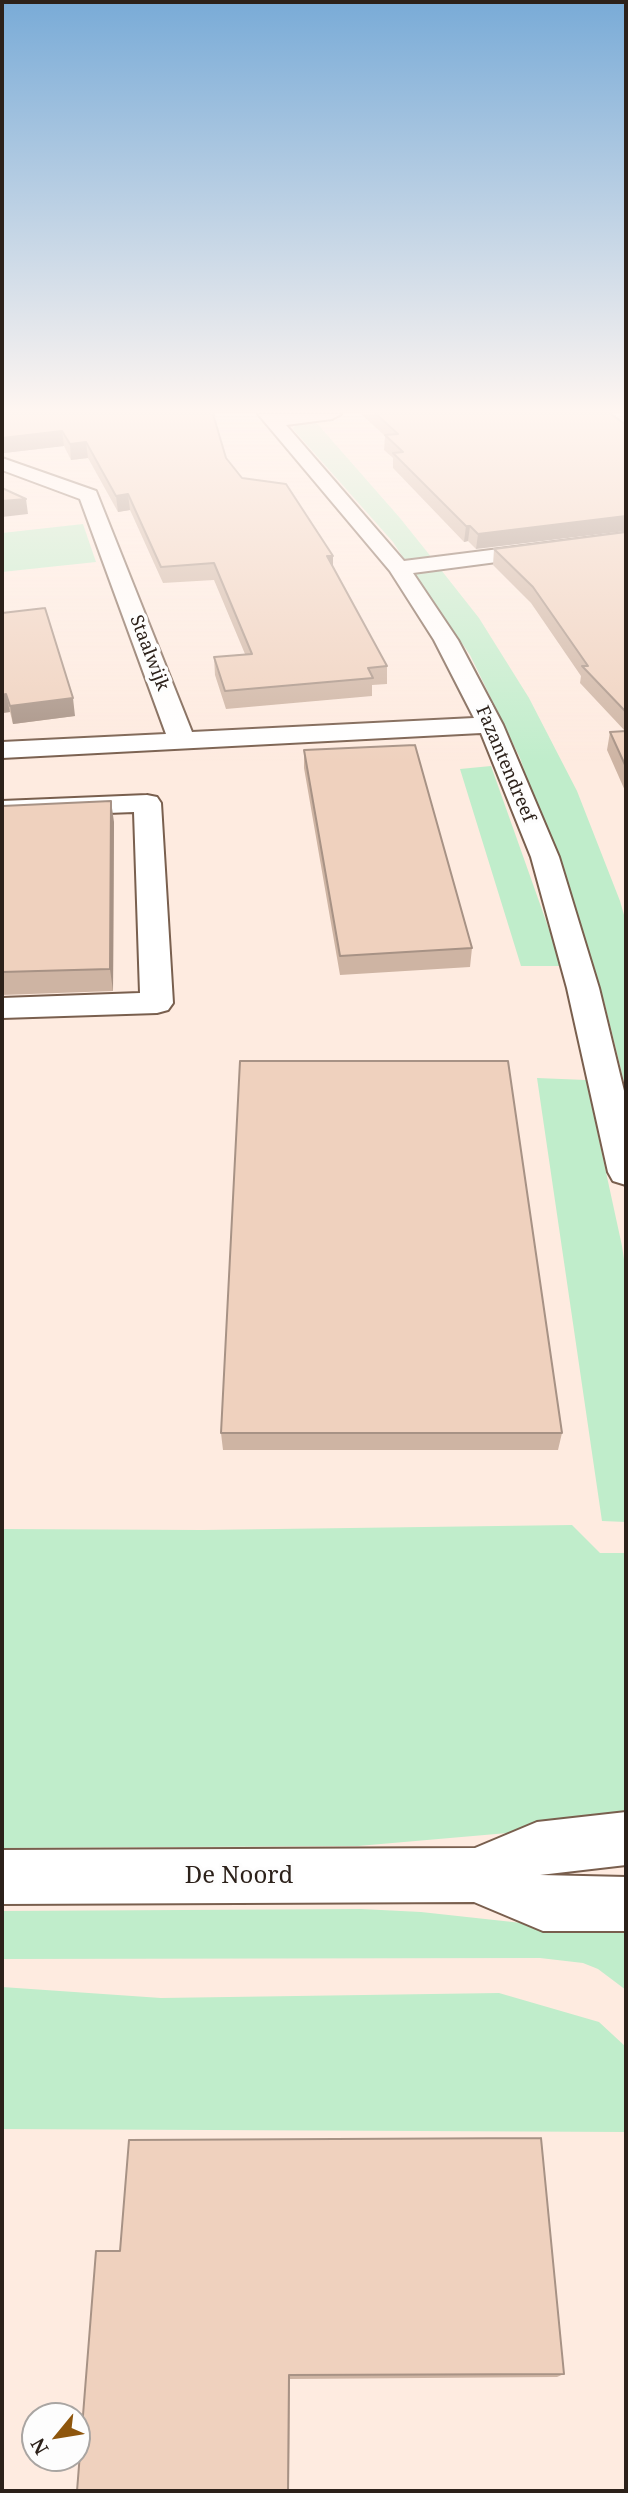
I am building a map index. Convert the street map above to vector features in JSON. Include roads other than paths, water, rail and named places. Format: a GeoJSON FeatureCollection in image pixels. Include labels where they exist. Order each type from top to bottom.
{"type":"FeatureCollection","features":[{"type":"Feature","properties":{"kind":"street","name":"Staalwijk"},"geometry":{"type":"LineString","coordinates":[[102,530],[182,741]]}},
{"type":"Feature","properties":{"kind":"street","name":"Fazantendreef"},"geometry":{"type":"LineString","coordinates":[[367,530],[399,568],[446,640],[491,725],[545,858],[583,988],[625,1157]]}},
{"type":"Feature","properties":{"kind":"street"},"geometry":{"type":"LineString","coordinates":[[399,568],[626,539]]}},
{"type":"Feature","properties":{"kind":"street"},"geometry":{"type":"LineString","coordinates":[[2,750],[491,725]]}},
{"type":"Feature","properties":{"kind":"street"},"geometry":{"type":"LineString","coordinates":[[2,809],[147,803],[158,1003],[2,1008]]}},
{"type":"Feature","properties":{"kind":"street","name":"De Noord"},"geometry":{"type":"LineString","coordinates":[[2,1877],[475,1875],[537,1849],[626,1839]]}},
{"type":"Feature","properties":{"kind":"street","name":"De Noord"},"geometry":{"type":"LineString","coordinates":[[475,1875],[543,1904],[626,1904]]}}]}
